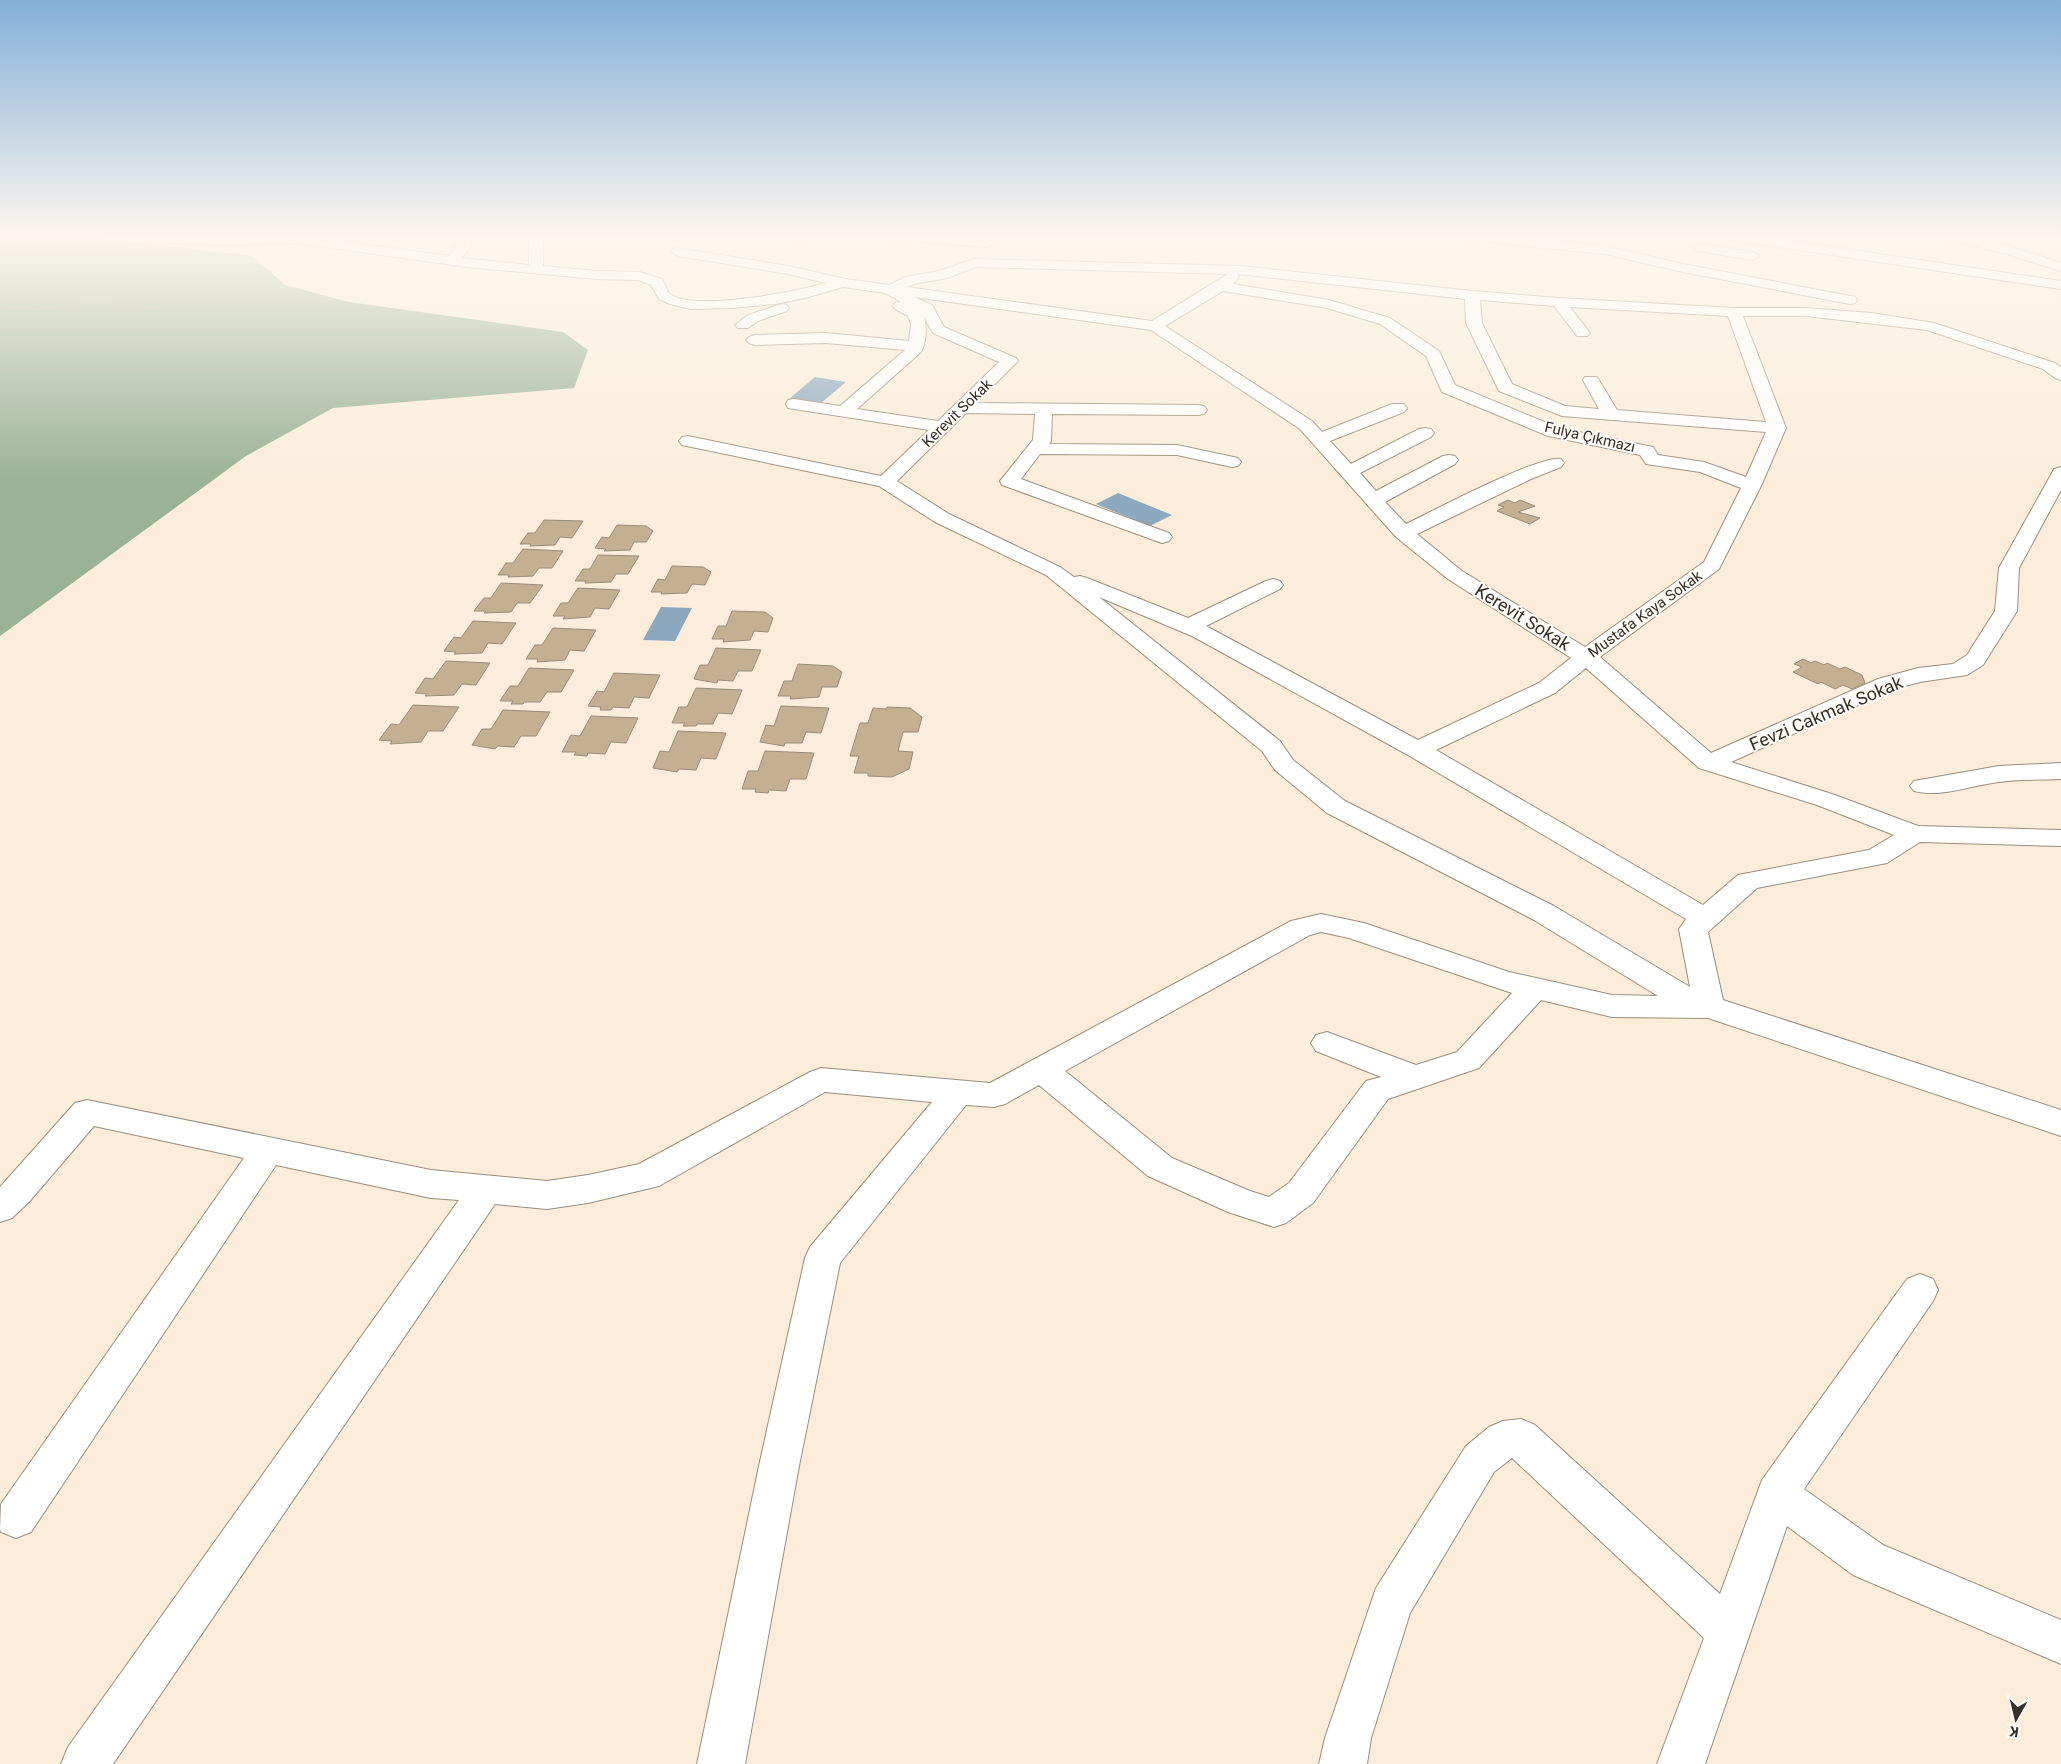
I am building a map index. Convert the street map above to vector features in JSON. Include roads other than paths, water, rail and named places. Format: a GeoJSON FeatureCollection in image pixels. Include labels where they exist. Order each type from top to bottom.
{"type":"FeatureCollection","features":[{"type":"Feature","properties":{"kind":"street"},"geometry":{"type":"LineString","coordinates":[[743,325],[753,318]]}},
{"type":"Feature","properties":{"kind":"street"},"geometry":{"type":"LineString","coordinates":[[843,412],[915,349],[918,324],[916,318]]}},
{"type":"Feature","properties":{"kind":"street","name":"Kerevit Sokak"},"geometry":{"type":"LineString","coordinates":[[885,482],[1010,362],[938,330],[932,318]]}},
{"type":"Feature","properties":{"kind":"street","name":"Kerevit Sokak"},"geometry":{"type":"LineString","coordinates":[[1098,318],[1155,326],[1306,425],[1403,533],[1455,575],[1586,657],[1708,763]]}},
{"type":"Feature","properties":{"kind":"street"},"geometry":{"type":"LineString","coordinates":[[1155,326],[1167,318]]}},
{"type":"Feature","properties":{"kind":"street","name":"Fulya Çıkmazı"},"geometry":{"type":"LineString","coordinates":[[1376,318],[1385,321],[1433,354],[1448,388],[1554,432],[1647,451],[1652,460],[1704,467],[1752,486]]}},
{"type":"Feature","properties":{"kind":"street","name":"Fulya Çıkmazı"},"geometry":{"type":"LineString","coordinates":[[1474,318],[1474,323],[1505,387],[1562,411],[1777,428]]}},
{"type":"Feature","properties":{"kind":"street"},"geometry":{"type":"LineString","coordinates":[[1572,318],[1582,332]]}},
{"type":"Feature","properties":{"kind":"street"},"geometry":{"type":"LineString","coordinates":[[1743,318],[1777,428]]}},
{"type":"Feature","properties":{"kind":"street"},"geometry":{"type":"LineString","coordinates":[[1862,318],[1929,326],[2057,369]]}},
{"type":"Feature","properties":{"kind":"street"},"geometry":{"type":"LineString","coordinates":[[1925,318],[1929,326]]}},
{"type":"Feature","properties":{"kind":"street"},"geometry":{"type":"LineString","coordinates":[[754,340],[826,338],[916,346]]}},
{"type":"Feature","properties":{"kind":"street"},"geometry":{"type":"LineString","coordinates":[[1591,380],[1610,415]]}},
{"type":"Feature","properties":{"kind":"street","name":"Fulya Çıkmazı"},"geometry":{"type":"LineString","coordinates":[[1511,413],[1530,398]]}},
{"type":"Feature","properties":{"kind":"street"},"geometry":{"type":"LineString","coordinates":[[794,404],[942,427]]}},
{"type":"Feature","properties":{"kind":"street"},"geometry":{"type":"LineString","coordinates":[[961,408],[1198,410]]}},
{"type":"Feature","properties":{"kind":"street"},"geometry":{"type":"LineString","coordinates":[[1319,439],[1398,408]]}},
{"type":"Feature","properties":{"kind":"street"},"geometry":{"type":"LineString","coordinates":[[1044,409],[1042,441],[1009,481],[1162,537]]}},
{"type":"Feature","properties":{"kind":"street","name":"Mustafa Kaya Sokak"},"geometry":{"type":"LineString","coordinates":[[1416,750],[1548,688],[1586,657],[1712,565],[1752,486],[1777,428]]}},
{"type":"Feature","properties":{"kind":"street"},"geometry":{"type":"LineString","coordinates":[[1348,472],[1425,433]]}},
{"type":"Feature","properties":{"kind":"street"},"geometry":{"type":"LineString","coordinates":[[688,441],[885,482],[942,518],[1053,571],[1189,626],[1416,750],[1705,918]]}},
{"type":"Feature","properties":{"kind":"street"},"geometry":{"type":"LineString","coordinates":[[1036,448],[1177,450],[1232,462]]}},
{"type":"Feature","properties":{"kind":"street"},"geometry":{"type":"LineString","coordinates":[[1374,500],[1449,460]]}},
{"type":"Feature","properties":{"kind":"street"},"geometry":{"type":"LineString","coordinates":[[1403,533],[1524,475],[1555,463]]}},
{"type":"Feature","properties":{"kind":"street","name":"Fevzi Cakmak Sokak"},"geometry":{"type":"LineString","coordinates":[[1708,763],[1886,684],[1918,675],[1959,670],[1975,660],[2006,610],[2009,568],[2061,473]]}},
{"type":"Feature","properties":{"kind":"street"},"geometry":{"type":"LineString","coordinates":[[1053,571],[1272,746],[1284,765],[1336,807],[1544,913],[1688,1000],[2061,1123]]}},
{"type":"Feature","properties":{"kind":"street"},"geometry":{"type":"LineString","coordinates":[[1189,626],[1273,585]]}},
{"type":"Feature","properties":{"kind":"street"},"geometry":{"type":"LineString","coordinates":[[1708,763],[1826,800],[1915,834],[2061,838]]}},
{"type":"Feature","properties":{"kind":"street"},"geometry":{"type":"LineString","coordinates":[[1924,786],[1966,782],[1999,774],[2061,771]]}},
{"type":"Feature","properties":{"kind":"street"},"geometry":{"type":"LineString","coordinates":[[1709,1007],[1694,928],[1748,881],[1877,857],[1915,834]]}},
{"type":"Feature","properties":{"kind":"street"},"geometry":{"type":"LineString","coordinates":[[0,1208],[17,1192],[87,1112],[431,1184],[547,1195],[588,1189],[647,1176],[821,1080],[994,1095],[1301,928],[1321,923],[1354,930],[1504,981],[1612,1006],[1709,1007]]}},
{"type":"Feature","properties":{"kind":"street"},"geometry":{"type":"LineString","coordinates":[[1041,1069],[1160,1166],[1240,1202],[1274,1213],[1300,1193],[1377,1090],[1468,1060],[1535,988]]}},
{"type":"Feature","properties":{"kind":"street"},"geometry":{"type":"LineString","coordinates":[[1327,1043],[1414,1077]]}},
{"type":"Feature","properties":{"kind":"street"},"geometry":{"type":"LineString","coordinates":[[721,1764],[779,1466],[823,1258],[958,1092]]}},
{"type":"Feature","properties":{"kind":"street"},"geometry":{"type":"LineString","coordinates":[[16,1518],[267,1151]]}},
{"type":"Feature","properties":{"kind":"street"},"geometry":{"type":"LineString","coordinates":[[84,1764],[486,1189]]}},
{"type":"Feature","properties":{"kind":"street"},"geometry":{"type":"LineString","coordinates":[[1682,1764],[1777,1494],[1920,1290]]}},
{"type":"Feature","properties":{"kind":"street"},"geometry":{"type":"LineString","coordinates":[[1343,1764],[1348,1738],[1391,1603],[1480,1459],[1503,1440],[1521,1438],[1728,1631]]}},
{"type":"Feature","properties":{"kind":"street"},"geometry":{"type":"LineString","coordinates":[[1777,1494],[1868,1560],[2061,1642]]}},
{"type":"Feature","properties":{"kind":"water"},"geometry":{"type":"Polygon","coordinates":[[[815,377],[846,382],[821,403],[789,399],[815,377]]]}},
{"type":"Feature","properties":{"kind":"water"},"geometry":{"type":"Polygon","coordinates":[[[1118,493],[1172,515],[1150,526],[1096,504],[1118,493]]]}},
{"type":"Feature","properties":{"kind":"water"},"geometry":{"type":"Polygon","coordinates":[[[661,607],[692,608],[675,641],[643,640],[661,607]]]}}]}
